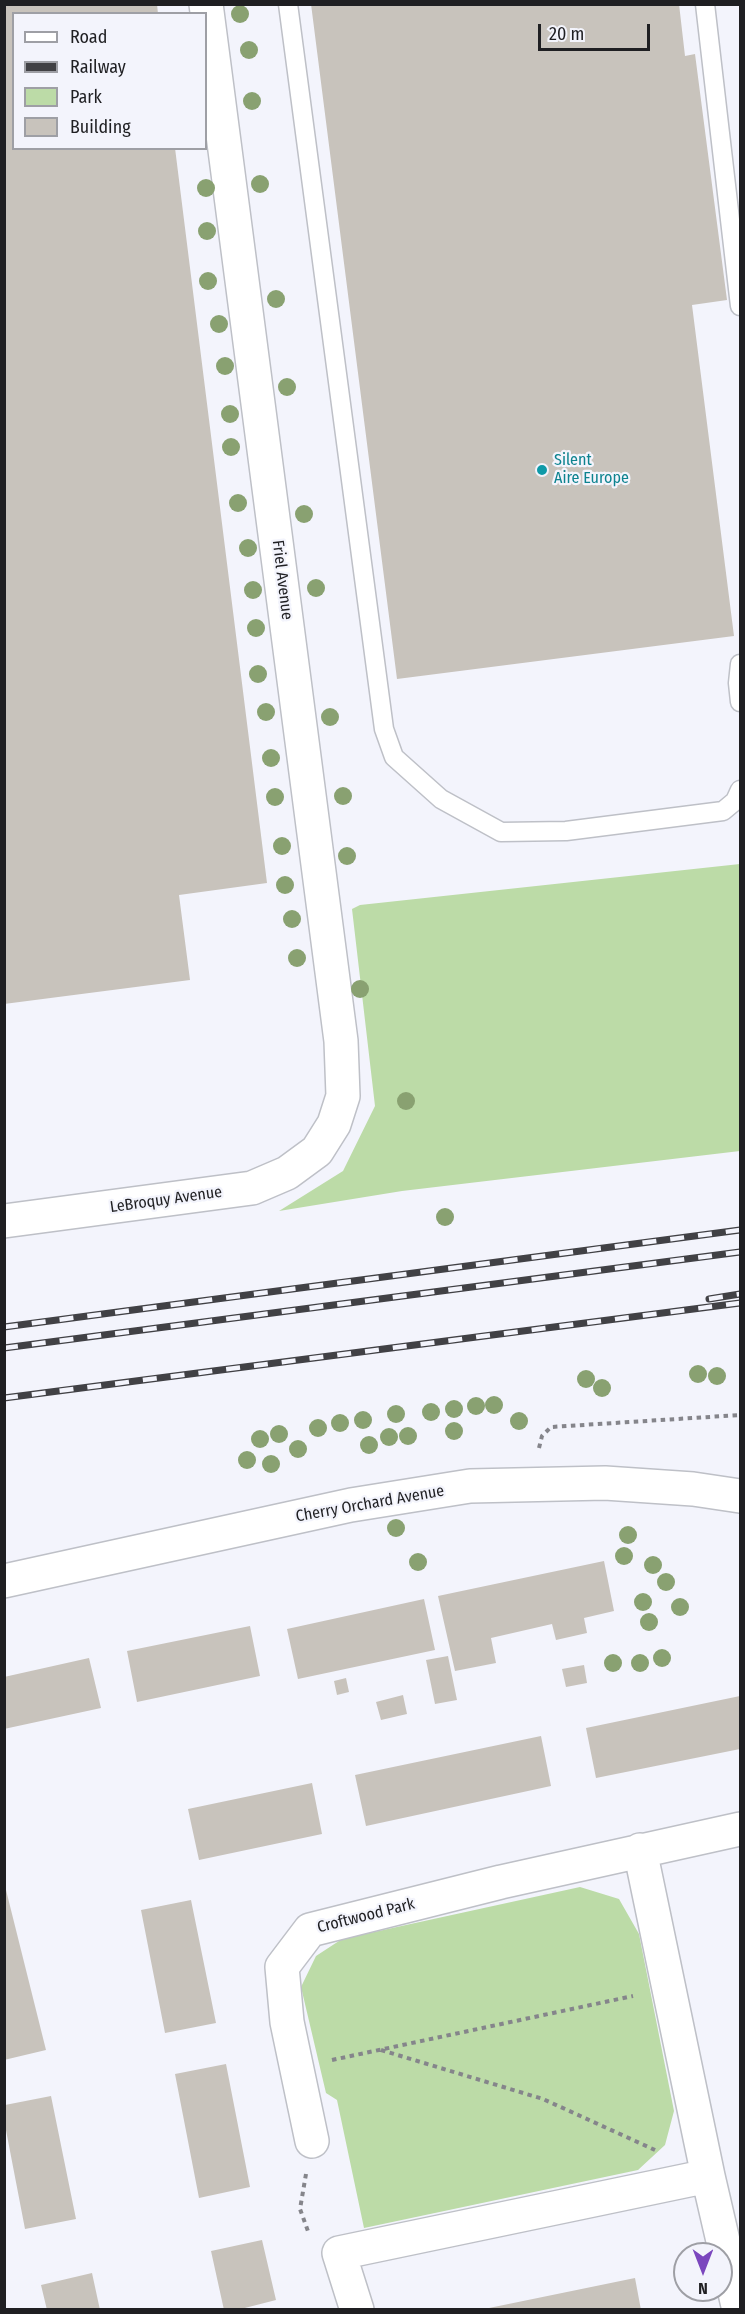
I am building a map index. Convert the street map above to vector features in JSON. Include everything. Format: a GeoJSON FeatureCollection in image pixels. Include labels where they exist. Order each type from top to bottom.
{"type":"FeatureCollection","features":[{"type":"Feature","properties":{"kind":"street","name":"Friel Avenue"},"geometry":{"type":"LineString","coordinates":[[206,4],[341,1041],[344,1096],[334,1124],[317,1151]]}},
{"type":"Feature","properties":{"kind":"street","name":"LeBroquy Avenue"},"geometry":{"type":"LineString","coordinates":[[4,1221],[252,1188],[287,1173],[317,1151]]}},
{"type":"Feature","properties":{"kind":"street","name":"Cherry Orchard Avenue"},"geometry":{"type":"LineString","coordinates":[[4,1581],[384,1498],[470,1486],[605,1483],[693,1489],[741,1496]]}},
{"type":"Feature","properties":{"kind":"street","name":"Croftwood Park"},"geometry":{"type":"LineString","coordinates":[[312,2141],[287,2022],[282,1967],[310,1930],[640,1850],[741,1829]]}},
{"type":"Feature","properties":{"kind":"street"},"geometry":{"type":"LineString","coordinates":[[640,1850],[708,2176],[740,2310]]}},
{"type":"Feature","properties":{"kind":"street"},"geometry":{"type":"LineString","coordinates":[[357,2310],[339,2253],[708,2176]]}},
{"type":"Feature","properties":{"kind":"lane"},"geometry":{"type":"LineString","coordinates":[[288,4],[384,729],[394,757],[441,799],[501,832],[566,831],[723,811],[735,801],[741,790]]}},
{"type":"Feature","properties":{"kind":"lane"},"geometry":{"type":"LineString","coordinates":[[705,4],[741,306]]}},
{"type":"Feature","properties":{"kind":"lane"},"geometry":{"type":"LineString","coordinates":[[741,664],[738,683],[741,702]]}},
{"type":"Feature","properties":{"kind":"path"},"geometry":{"type":"LineString","coordinates":[[531,1484],[542,1436],[551,1427],[741,1415]]}},
{"type":"Feature","properties":{"kind":"path"},"geometry":{"type":"LineString","coordinates":[[295,2067],[669,1988]]}},
{"type":"Feature","properties":{"kind":"path"},"geometry":{"type":"LineString","coordinates":[[380,2050],[543,2099],[660,2152]]}},
{"type":"Feature","properties":{"kind":"path"},"geometry":{"type":"LineString","coordinates":[[312,2141],[300,2209],[309,2236],[339,2253]]}},
{"type":"Feature","properties":{"kind":"green space"},"geometry":{"type":"Polygon","coordinates":[[[740,864],[740,1151],[402,1191],[279,1211],[343,1171],[375,1106],[352,909],[360,905],[740,864]]]}},
{"type":"Feature","properties":{"kind":"green space"},"geometry":{"type":"Polygon","coordinates":[[[580,1887],[619,1899],[639,1934],[674,2111],[665,2145],[638,2170],[364,2228],[337,2100],[326,2093],[301,1987],[316,1956],[342,1939],[580,1887]]]}},
{"type":"Feature","properties":{"kind":"building"},"geometry":{"type":"Polygon","coordinates":[[[4,4],[157,4],[158,12],[12,12],[12,150],[175,150],[267,883],[179,895],[190,980],[4,1004],[4,4]]]}},
{"type":"Feature","properties":{"kind":"building","name":"Silent Aire Europe"},"geometry":{"type":"Polygon","coordinates":[[[311,4],[679,4],[685,56],[695,54],[727,300],[692,305],[734,636],[397,679],[311,4]]]}},
{"type":"Feature","properties":{"kind":"building"},"geometry":{"type":"Polygon","coordinates":[[[604,1561],[614,1611],[584,1618],[587,1633],[556,1640],[552,1624],[491,1638],[496,1663],[455,1671],[438,1596],[604,1561]]]}},
{"type":"Feature","properties":{"kind":"building"},"geometry":{"type":"Polygon","coordinates":[[[424,1599],[435,1650],[298,1679],[287,1629],[424,1599]]]}},
{"type":"Feature","properties":{"kind":"building"},"geometry":{"type":"Polygon","coordinates":[[[250,1626],[260,1676],[137,1702],[127,1651],[250,1626]]]}},
{"type":"Feature","properties":{"kind":"building"},"geometry":{"type":"Polygon","coordinates":[[[448,1656],[457,1700],[435,1704],[426,1660],[448,1656]]]}},
{"type":"Feature","properties":{"kind":"building"},"geometry":{"type":"Polygon","coordinates":[[[89,1658],[101,1708],[4,1729],[4,1677],[89,1658]]]}},
{"type":"Feature","properties":{"kind":"building"},"geometry":{"type":"Polygon","coordinates":[[[584,1665],[587,1683],[566,1687],[562,1669],[584,1665]]]}},
{"type":"Feature","properties":{"kind":"building"},"geometry":{"type":"Polygon","coordinates":[[[346,1678],[349,1692],[337,1695],[334,1681],[346,1678]]]}},
{"type":"Feature","properties":{"kind":"building"},"geometry":{"type":"Polygon","coordinates":[[[403,1695],[407,1714],[381,1720],[376,1702],[403,1695]]]}},
{"type":"Feature","properties":{"kind":"building"},"geometry":{"type":"Polygon","coordinates":[[[740,1696],[740,1749],[596,1778],[586,1728],[740,1696]]]}},
{"type":"Feature","properties":{"kind":"building"},"geometry":{"type":"Polygon","coordinates":[[[541,1736],[551,1786],[366,1826],[355,1775],[541,1736]]]}},
{"type":"Feature","properties":{"kind":"building"},"geometry":{"type":"Polygon","coordinates":[[[312,1783],[322,1834],[199,1860],[188,1809],[312,1783]]]}},
{"type":"Feature","properties":{"kind":"building"},"geometry":{"type":"Polygon","coordinates":[[[4,1882],[46,2050],[4,2060],[4,1882]]]}},
{"type":"Feature","properties":{"kind":"building"},"geometry":{"type":"Polygon","coordinates":[[[191,1900],[216,2023],[165,2033],[141,1910],[191,1900]]]}},
{"type":"Feature","properties":{"kind":"building"},"geometry":{"type":"Polygon","coordinates":[[[226,2064],[250,2187],[199,2198],[175,2074],[226,2064]]]}},
{"type":"Feature","properties":{"kind":"building"},"geometry":{"type":"Polygon","coordinates":[[[51,2096],[76,2219],[25,2229],[5,2125],[5,2105],[51,2096]]]}},
{"type":"Feature","properties":{"kind":"building"},"geometry":{"type":"Polygon","coordinates":[[[262,2240],[276,2300],[237,2310],[224,2310],[211,2251],[262,2240]]]}},
{"type":"Feature","properties":{"kind":"building"},"geometry":{"type":"Polygon","coordinates":[[[92,2273],[100,2310],[47,2310],[41,2285],[92,2273]]]}},
{"type":"Feature","properties":{"kind":"building"},"geometry":{"type":"Polygon","coordinates":[[[635,2278],[641,2310],[490,2310],[489,2308],[635,2278]]]}},
{"type":"Feature","properties":{"kind":"railway"},"geometry":{"type":"LineString","coordinates":[[4,1327],[740,1230]]}},
{"type":"Feature","properties":{"kind":"railway"},"geometry":{"type":"LineString","coordinates":[[4,1348],[740,1252]]}},
{"type":"Feature","properties":{"kind":"railway"},"geometry":{"type":"LineString","coordinates":[[709,1299],[740,1294]]}},
{"type":"Feature","properties":{"kind":"railway"},"geometry":{"type":"LineString","coordinates":[[4,1398],[740,1303]]}},
{"type":"Feature","properties":{"kind":"place","name":"Silent Aire Europe"},"geometry":{"type":"Point","coordinates":[542,470]}}]}
